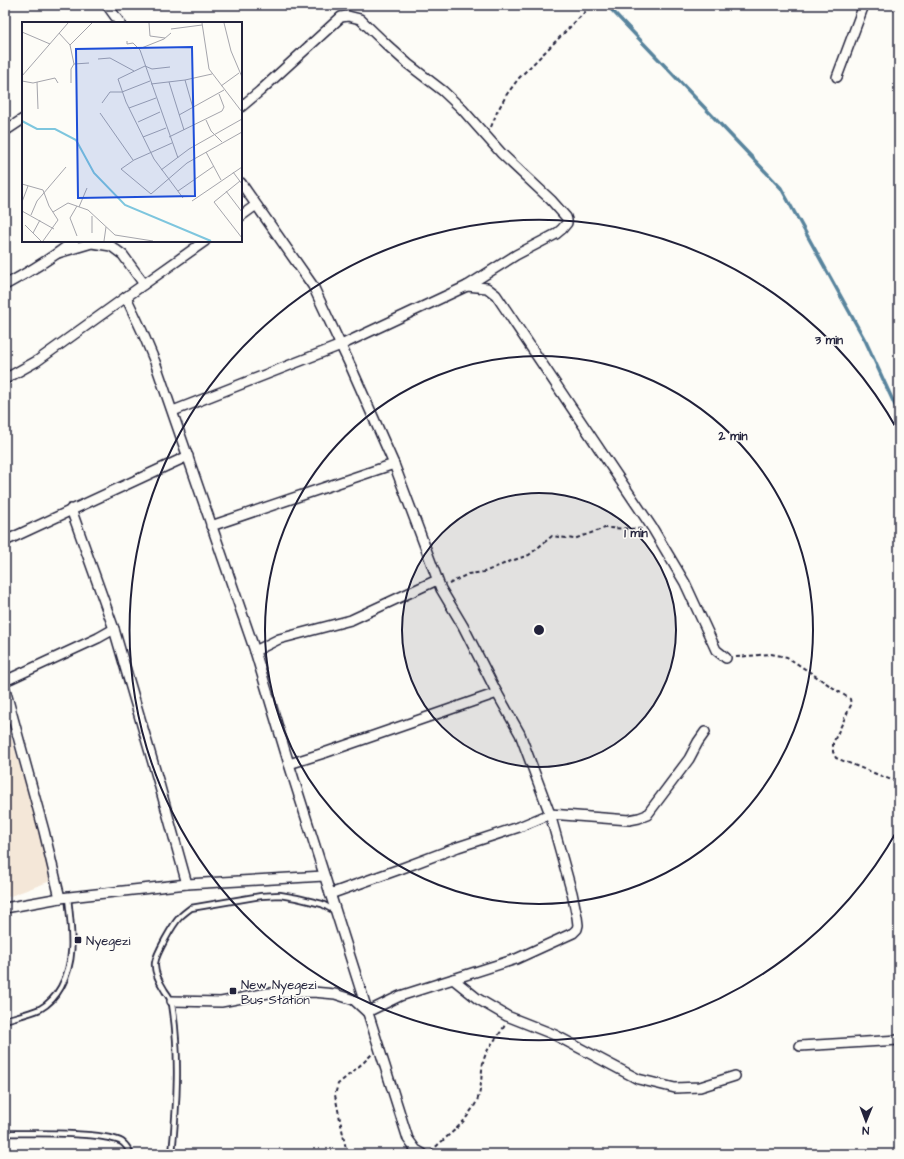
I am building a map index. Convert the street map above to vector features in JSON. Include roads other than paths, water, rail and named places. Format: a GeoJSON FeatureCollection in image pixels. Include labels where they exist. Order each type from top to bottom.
{"type":"FeatureCollection","features":[{"type":"Feature","properties":{"kind":"street"},"geometry":{"type":"LineString","coordinates":[[106,5],[119,22]]}},
{"type":"Feature","properties":{"kind":"street"},"geometry":{"type":"LineString","coordinates":[[837,77],[864,5]]}},
{"type":"Feature","properties":{"kind":"street"},"geometry":{"type":"LineString","coordinates":[[173,410],[341,345],[467,286],[516,255],[556,234],[568,223],[566,218],[551,200],[502,154],[444,91],[408,64],[360,20],[348,16],[341,17],[242,105]]}},
{"type":"Feature","properties":{"kind":"street"},"geometry":{"type":"LineString","coordinates":[[5,131],[22,120]]}},
{"type":"Feature","properties":{"kind":"street"},"geometry":{"type":"LineString","coordinates":[[242,185],[313,286],[394,464],[441,589],[463,626],[497,693],[520,734],[550,814],[577,917],[578,925],[577,929],[573,933],[516,959],[400,996],[367,1012]]}},
{"type":"Feature","properties":{"kind":"street"},"geometry":{"type":"LineString","coordinates":[[242,215],[256,206]]}},
{"type":"Feature","properties":{"kind":"street"},"geometry":{"type":"LineString","coordinates":[[5,285],[32,270],[73,242]]}},
{"type":"Feature","properties":{"kind":"street"},"geometry":{"type":"LineString","coordinates":[[5,379],[37,361],[204,242]]}},
{"type":"Feature","properties":{"kind":"street"},"geometry":{"type":"LineString","coordinates":[[58,253],[92,243],[111,246],[123,255],[144,284]]}},
{"type":"Feature","properties":{"kind":"street"},"geometry":{"type":"LineString","coordinates":[[467,286],[487,288],[496,295],[653,529],[685,583],[716,650],[726,658]]}},
{"type":"Feature","properties":{"kind":"street"},"geometry":{"type":"LineString","coordinates":[[126,297],[155,362],[173,410],[255,651],[288,764],[336,911],[378,1048],[408,1140],[417,1153]]}},
{"type":"Feature","properties":{"kind":"street"},"geometry":{"type":"LineString","coordinates":[[5,541],[71,509],[188,456]]}},
{"type":"Feature","properties":{"kind":"street"},"geometry":{"type":"LineString","coordinates":[[212,526],[394,464]]}},
{"type":"Feature","properties":{"kind":"street"},"geometry":{"type":"LineString","coordinates":[[71,509],[114,629],[187,884]]}},
{"type":"Feature","properties":{"kind":"street"},"geometry":{"type":"LineString","coordinates":[[255,651],[278,640],[351,620],[437,580]]}},
{"type":"Feature","properties":{"kind":"street"},"geometry":{"type":"LineString","coordinates":[[5,681],[98,638],[114,629]]}},
{"type":"Feature","properties":{"kind":"street"},"geometry":{"type":"LineString","coordinates":[[5,689],[44,831],[64,897]]}},
{"type":"Feature","properties":{"kind":"street"},"geometry":{"type":"LineString","coordinates":[[288,764],[497,693]]}},
{"type":"Feature","properties":{"kind":"street"},"geometry":{"type":"LineString","coordinates":[[330,894],[400,870],[458,847],[519,827],[550,814],[629,820],[647,815],[689,759],[705,732]]}},
{"type":"Feature","properties":{"kind":"street"},"geometry":{"type":"LineString","coordinates":[[5,908],[64,897],[187,884],[324,876]]}},
{"type":"Feature","properties":{"kind":"street"},"geometry":{"type":"LineString","coordinates":[[453,979],[478,998],[507,1016],[555,1035],[638,1079],[675,1088],[700,1087],[735,1076]]}},
{"type":"Feature","properties":{"kind":"street"},"geometry":{"type":"LineString","coordinates":[[172,1002],[221,1002],[268,993],[313,992],[335,994],[354,1000],[367,1012]]}},
{"type":"Feature","properties":{"kind":"street"},"geometry":{"type":"LineString","coordinates":[[800,1046],[899,1040]]}},
{"type":"Feature","properties":{"kind":"lane"},"geometry":{"type":"LineString","coordinates":[[172,1154],[178,1076],[175,1032],[172,1002],[160,984],[155,963],[157,954],[178,919],[192,908],[261,896],[280,895],[322,904],[336,911]]}},
{"type":"Feature","properties":{"kind":"lane"},"geometry":{"type":"LineString","coordinates":[[5,1020],[40,1009],[52,1001],[66,978],[70,965],[72,946],[64,897]]}},
{"type":"Feature","properties":{"kind":"lane"},"geometry":{"type":"LineString","coordinates":[[5,1133],[75,1134],[115,1139],[122,1142],[131,1154]]}},
{"type":"Feature","properties":{"kind":"waterway"},"geometry":{"type":"LineString","coordinates":[[607,5],[781,188],[866,342],[899,414]]}},
{"type":"Feature","properties":{"kind":"place","name":"Nyegezi"},"geometry":{"type":"Point","coordinates":[78,940]}},
{"type":"Feature","properties":{"kind":"place","name":"New Nyegezi Bus Station"},"geometry":{"type":"Point","coordinates":[233,991]}}]}
